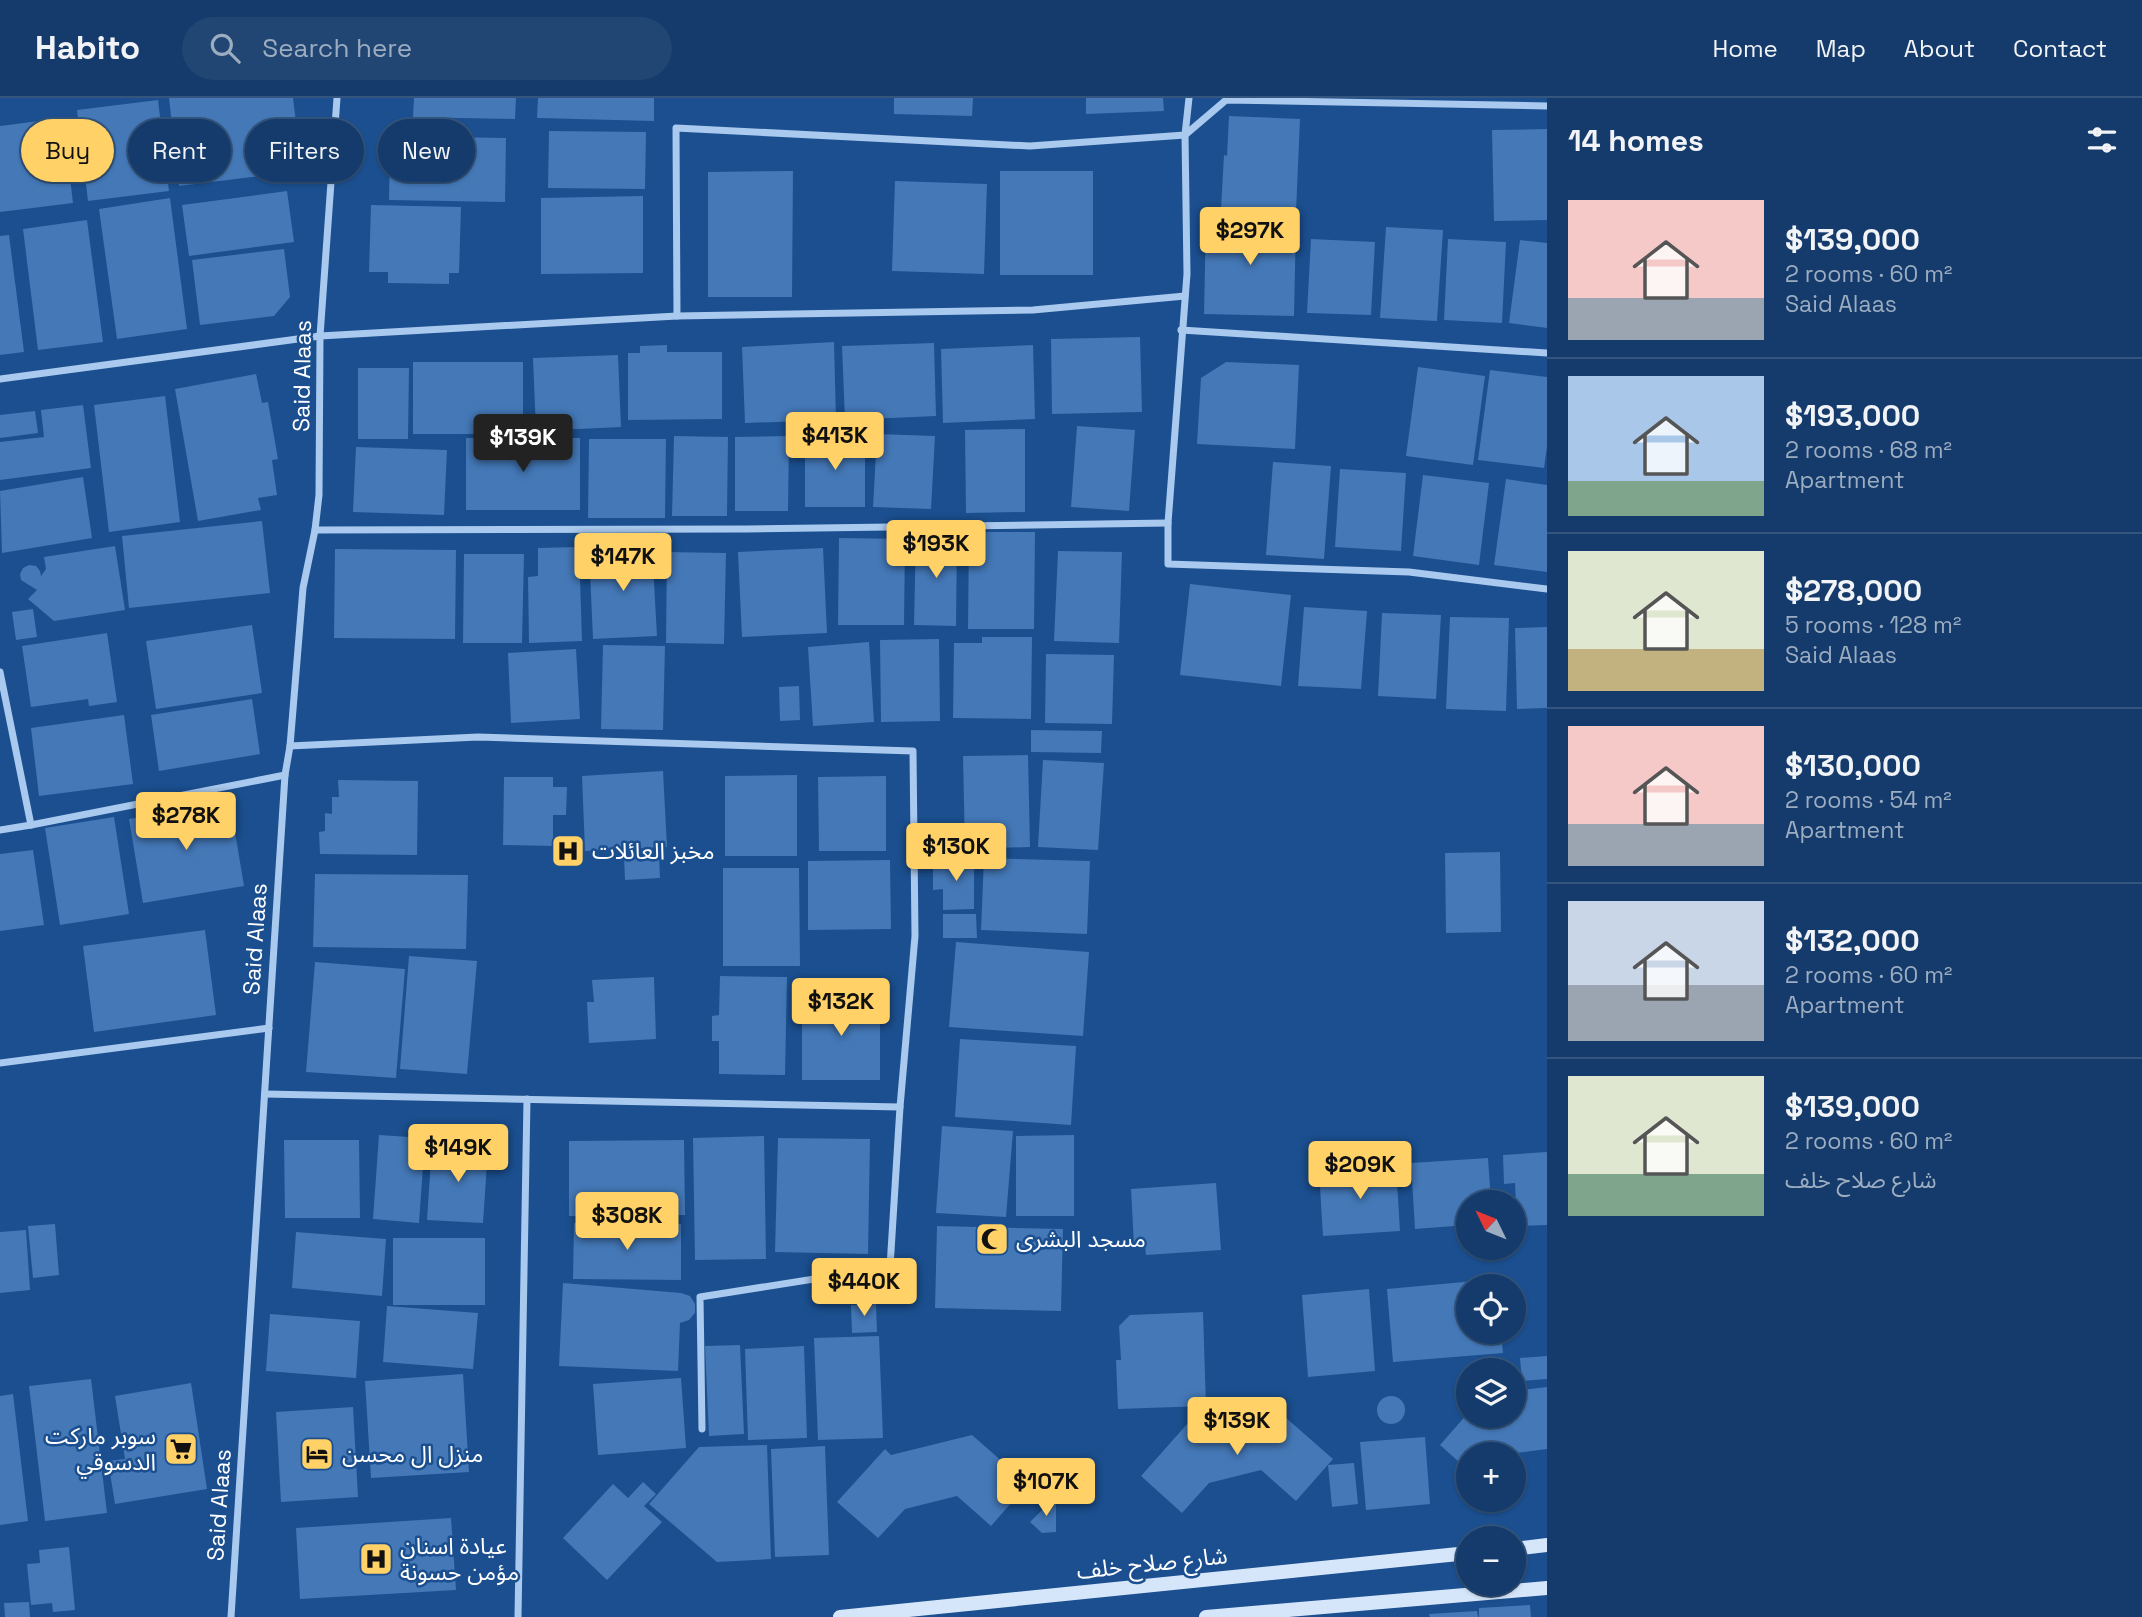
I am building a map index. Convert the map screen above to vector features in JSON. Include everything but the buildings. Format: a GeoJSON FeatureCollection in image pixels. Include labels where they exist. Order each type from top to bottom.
{"type":"FeatureCollection","features":[{"type":"Feature","properties":{"kind":"main road"},"geometry":{"type":"LineString","coordinates":[[1526,1548],[1547,1545]]}},
{"type":"Feature","properties":{"kind":"main road","name":"شارع صلاح خلف"},"geometry":{"type":"LineString","coordinates":[[841,1617],[1456,1554]]}},
{"type":"Feature","properties":{"kind":"main road"},"geometry":{"type":"LineString","coordinates":[[1206,1617],[1547,1588]]}},
{"type":"Feature","properties":{"kind":"street","name":"Said Alaas"},"geometry":{"type":"LineString","coordinates":[[231,1617],[285,775],[290,746],[303,587],[316,530],[319,495],[320,336],[337,98]]}},
{"type":"Feature","properties":{"kind":"street"},"geometry":{"type":"LineString","coordinates":[[1189,98],[1185,135],[1187,274],[1168,523],[1168,565],[1409,572],[1547,589]]}},
{"type":"Feature","properties":{"kind":"street"},"geometry":{"type":"LineString","coordinates":[[677,316],[676,128],[1030,146],[1185,135],[1226,100],[1547,106]]}},
{"type":"Feature","properties":{"kind":"street"},"geometry":{"type":"LineString","coordinates":[[0,379],[320,336],[677,316],[1033,310],[1185,296]]}},
{"type":"Feature","properties":{"kind":"street"},"geometry":{"type":"LineString","coordinates":[[1181,330],[1547,353]]}},
{"type":"Feature","properties":{"kind":"street"},"geometry":{"type":"LineString","coordinates":[[316,530],[747,529],[1168,523]]}},
{"type":"Feature","properties":{"kind":"street"},"geometry":{"type":"LineString","coordinates":[[0,672],[31,825]]}},
{"type":"Feature","properties":{"kind":"street"},"geometry":{"type":"LineString","coordinates":[[290,746],[478,737],[913,751],[915,936],[890,1267],[700,1297],[702,1430]]}},
{"type":"Feature","properties":{"kind":"street"},"geometry":{"type":"LineString","coordinates":[[0,830],[285,775]]}},
{"type":"Feature","properties":{"kind":"street"},"geometry":{"type":"LineString","coordinates":[[0,1063],[269,1028]]}},
{"type":"Feature","properties":{"kind":"street"},"geometry":{"type":"LineString","coordinates":[[265,1094],[900,1107]]}},
{"type":"Feature","properties":{"kind":"street"},"geometry":{"type":"LineString","coordinates":[[518,1617],[527,1099]]}},
{"type":"Feature","properties":{"kind":"place","name":"مخبز العائلات"},"geometry":{"type":"Point","coordinates":[568,851]}},
{"type":"Feature","properties":{"kind":"place","name":"مسجد البشرى"},"geometry":{"type":"Point","coordinates":[992,1239]}},
{"type":"Feature","properties":{"kind":"place","name":"سوبر ماركت الدسوقي"},"geometry":{"type":"Point","coordinates":[181,1449]}},
{"type":"Feature","properties":{"kind":"place","name":"منزل ال محسن"},"geometry":{"type":"Point","coordinates":[317,1454]}},
{"type":"Feature","properties":{"kind":"place","name":"عيادة اسنان مؤمن حسونة"},"geometry":{"type":"Point","coordinates":[376,1559]}}]}
